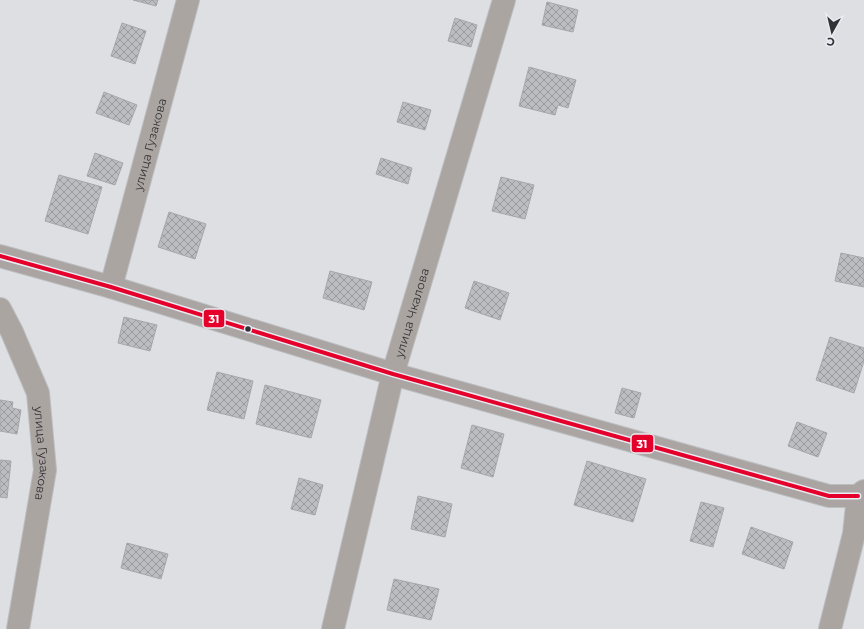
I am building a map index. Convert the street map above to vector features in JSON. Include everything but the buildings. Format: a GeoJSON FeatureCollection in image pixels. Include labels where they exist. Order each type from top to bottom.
{"type":"FeatureCollection","features":[{"type":"Feature","properties":{"kind":"main road"},"geometry":{"type":"LineString","coordinates":[[0,256],[111,287],[393,374],[829,496],[861,494]]}},
{"type":"Feature","properties":{"kind":"street","name":"улица Гузакова"},"geometry":{"type":"LineString","coordinates":[[111,287],[188,0]]}},
{"type":"Feature","properties":{"kind":"street","name":"улица Чкалова"},"geometry":{"type":"LineString","coordinates":[[333,629],[393,374],[504,0]]}},
{"type":"Feature","properties":{"kind":"street","name":"улица Гузакова"},"geometry":{"type":"LineString","coordinates":[[0,309],[12,332],[38,393],[45,470],[18,629]]}},
{"type":"Feature","properties":{"kind":"street"},"geometry":{"type":"LineString","coordinates":[[830,629],[859,536],[861,494]]}},
{"type":"Feature","properties":{"kind":"transit line","name":"31"},"geometry":{"type":"LineString","coordinates":[[0,256],[111,287],[393,374],[829,496],[858,496]]}}]}
